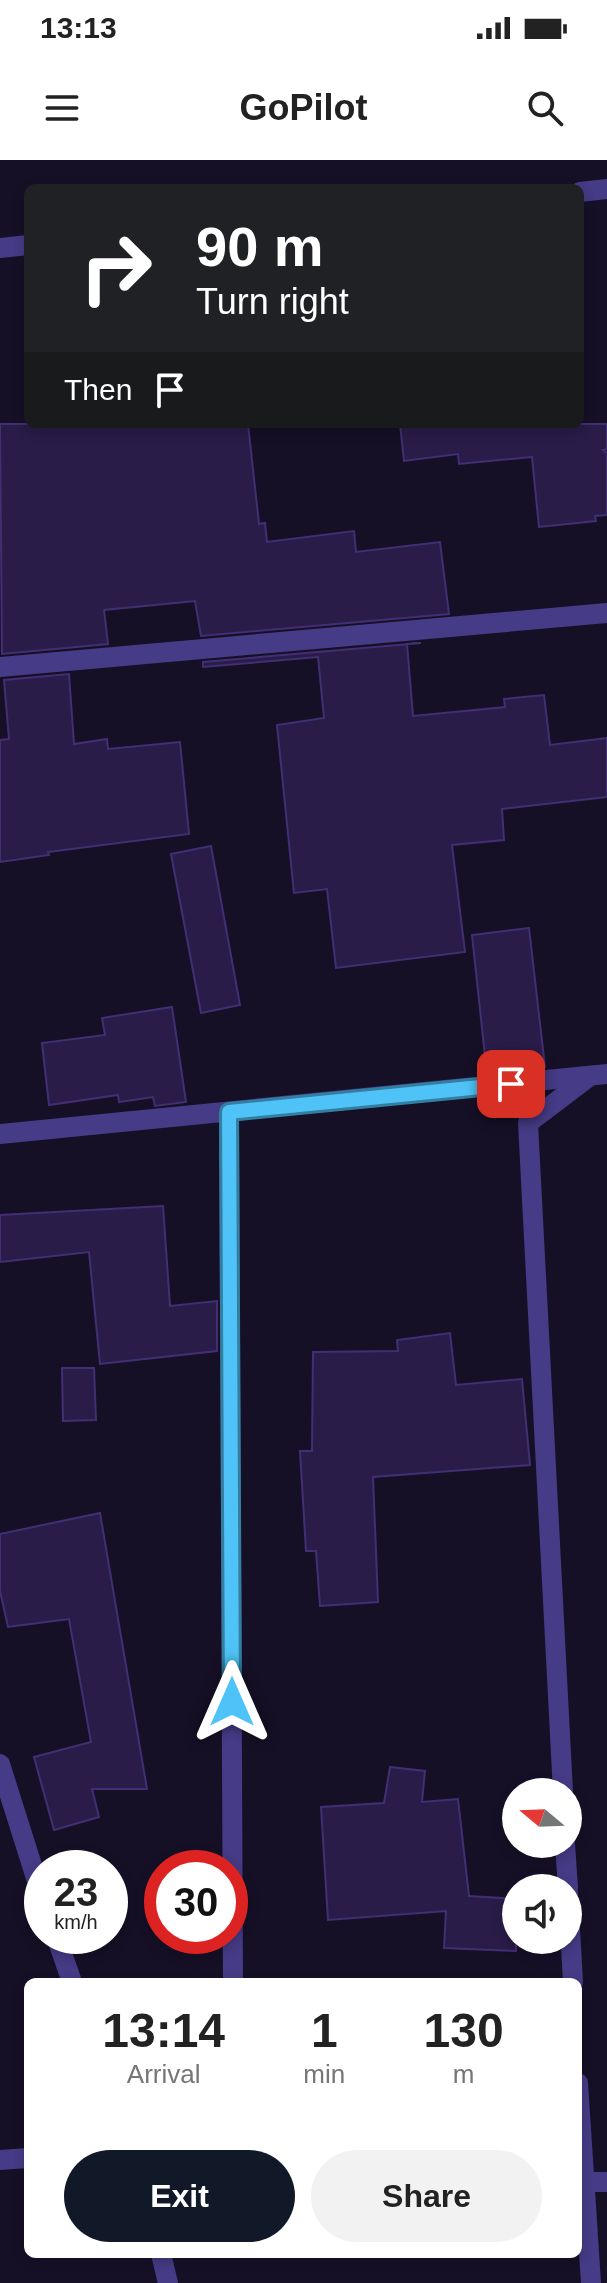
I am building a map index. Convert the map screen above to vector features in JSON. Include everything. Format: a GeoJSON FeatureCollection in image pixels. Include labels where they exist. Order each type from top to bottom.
{"type":"FeatureCollection","features":[{"type":"Feature","properties":{"kind":"street"},"geometry":{"type":"LineString","coordinates":[[584,192],[607,189]]}},
{"type":"Feature","properties":{"kind":"street"},"geometry":{"type":"LineString","coordinates":[[0,248],[24,245]]}},
{"type":"Feature","properties":{"kind":"street"},"geometry":{"type":"LineString","coordinates":[[0,667],[607,613]]}},
{"type":"Feature","properties":{"kind":"street"},"geometry":{"type":"LineString","coordinates":[[0,1134],[598,1075]]}},
{"type":"Feature","properties":{"kind":"street"},"geometry":{"type":"LineString","coordinates":[[562,1778],[528,1123],[598,1075]]}},
{"type":"Feature","properties":{"kind":"street"},"geometry":{"type":"LineString","coordinates":[[229,1112],[233,1978]]}},
{"type":"Feature","properties":{"kind":"street"},"geometry":{"type":"LineString","coordinates":[[0,1764],[27,1850]]}},
{"type":"Feature","properties":{"kind":"street"},"geometry":{"type":"LineString","coordinates":[[62,1954],[71,1978]]}},
{"type":"Feature","properties":{"kind":"street"},"geometry":{"type":"LineString","coordinates":[[571,1954],[573,1978]]}},
{"type":"Feature","properties":{"kind":"street"},"geometry":{"type":"LineString","coordinates":[[0,2160],[24,2158]]}},
{"type":"Feature","properties":{"kind":"street"},"geometry":{"type":"LineString","coordinates":[[582,2182],[607,2182]]}},
{"type":"Feature","properties":{"kind":"street"},"geometry":{"type":"LineString","coordinates":[[582,2192],[591,2283]]}},
{"type":"Feature","properties":{"kind":"street"},"geometry":{"type":"LineString","coordinates":[[162,2258],[168,2283]]}},
{"type":"Feature","properties":{"kind":"building"},"geometry":{"type":"Polygon","coordinates":[[[0,424],[24,424],[24,428],[248,428],[259,524],[265,523],[267,542],[354,531],[356,552],[440,542],[449,614],[201,636],[195,601],[104,610],[108,644],[2,654],[0,424]]]}},
{"type":"Feature","properties":{"kind":"building"},"geometry":{"type":"Polygon","coordinates":[[[584,424],[607,424],[607,449],[603,450],[607,453],[607,515],[595,516],[596,521],[539,527],[532,457],[459,464],[458,454],[404,461],[400,428],[584,428],[584,424]]]}},
{"type":"Feature","properties":{"kind":"building"},"geometry":{"type":"Polygon","coordinates":[[[407,644],[413,716],[505,707],[504,699],[544,695],[550,745],[607,738],[607,797],[502,809],[504,840],[452,845],[465,952],[336,968],[327,889],[294,893],[277,725],[324,718],[318,657],[203,667],[203,662],[407,644]]]}},
{"type":"Feature","properties":{"kind":"building"},"geometry":{"type":"Polygon","coordinates":[[[69,674],[74,744],[107,739],[108,749],[180,742],[189,834],[48,852],[49,855],[0,862],[0,740],[9,739],[4,680],[69,674]]]}},
{"type":"Feature","properties":{"kind":"building"},"geometry":{"type":"Polygon","coordinates":[[[211,846],[240,1005],[201,1013],[171,854],[211,846]]]}},
{"type":"Feature","properties":{"kind":"building"},"geometry":{"type":"Polygon","coordinates":[[[529,928],[545,1067],[503,1071],[502,1063],[486,1065],[472,935],[529,928]]]}},
{"type":"Feature","properties":{"kind":"building"},"geometry":{"type":"Polygon","coordinates":[[[172,1007],[186,1102],[155,1106],[153,1097],[119,1102],[118,1095],[49,1105],[42,1043],[105,1035],[102,1018],[172,1007]]]}},
{"type":"Feature","properties":{"kind":"building"},"geometry":{"type":"Polygon","coordinates":[[[163,1206],[170,1306],[217,1301],[217,1351],[100,1364],[89,1252],[0,1262],[0,1215],[163,1206]]]}},
{"type":"Feature","properties":{"kind":"building"},"geometry":{"type":"Polygon","coordinates":[[[450,1333],[456,1385],[522,1379],[530,1465],[373,1477],[378,1602],[320,1606],[316,1551],[306,1551],[300,1451],[312,1451],[313,1352],[398,1351],[397,1340],[450,1333]]]}},
{"type":"Feature","properties":{"kind":"building"},"geometry":{"type":"Polygon","coordinates":[[[62,1368],[94,1368],[96,1420],[63,1421],[62,1368]]]}},
{"type":"Feature","properties":{"kind":"building"},"geometry":{"type":"Polygon","coordinates":[[[100,1513],[147,1789],[92,1789],[99,1817],[54,1830],[34,1757],[91,1742],[69,1619],[8,1627],[0,1591],[0,1534],[100,1513]]]}},
{"type":"Feature","properties":{"kind":"building"},"geometry":{"type":"Polygon","coordinates":[[[390,1767],[425,1771],[422,1802],[458,1799],[469,1896],[502,1898],[502,1950],[444,1948],[446,1911],[328,1920],[321,1807],[384,1803],[390,1767]]]}},
{"type":"Feature","properties":{"kind":"route"},"geometry":{"type":"LineString","coordinates":[[232,1702],[229,1112],[511,1084]]}}]}
